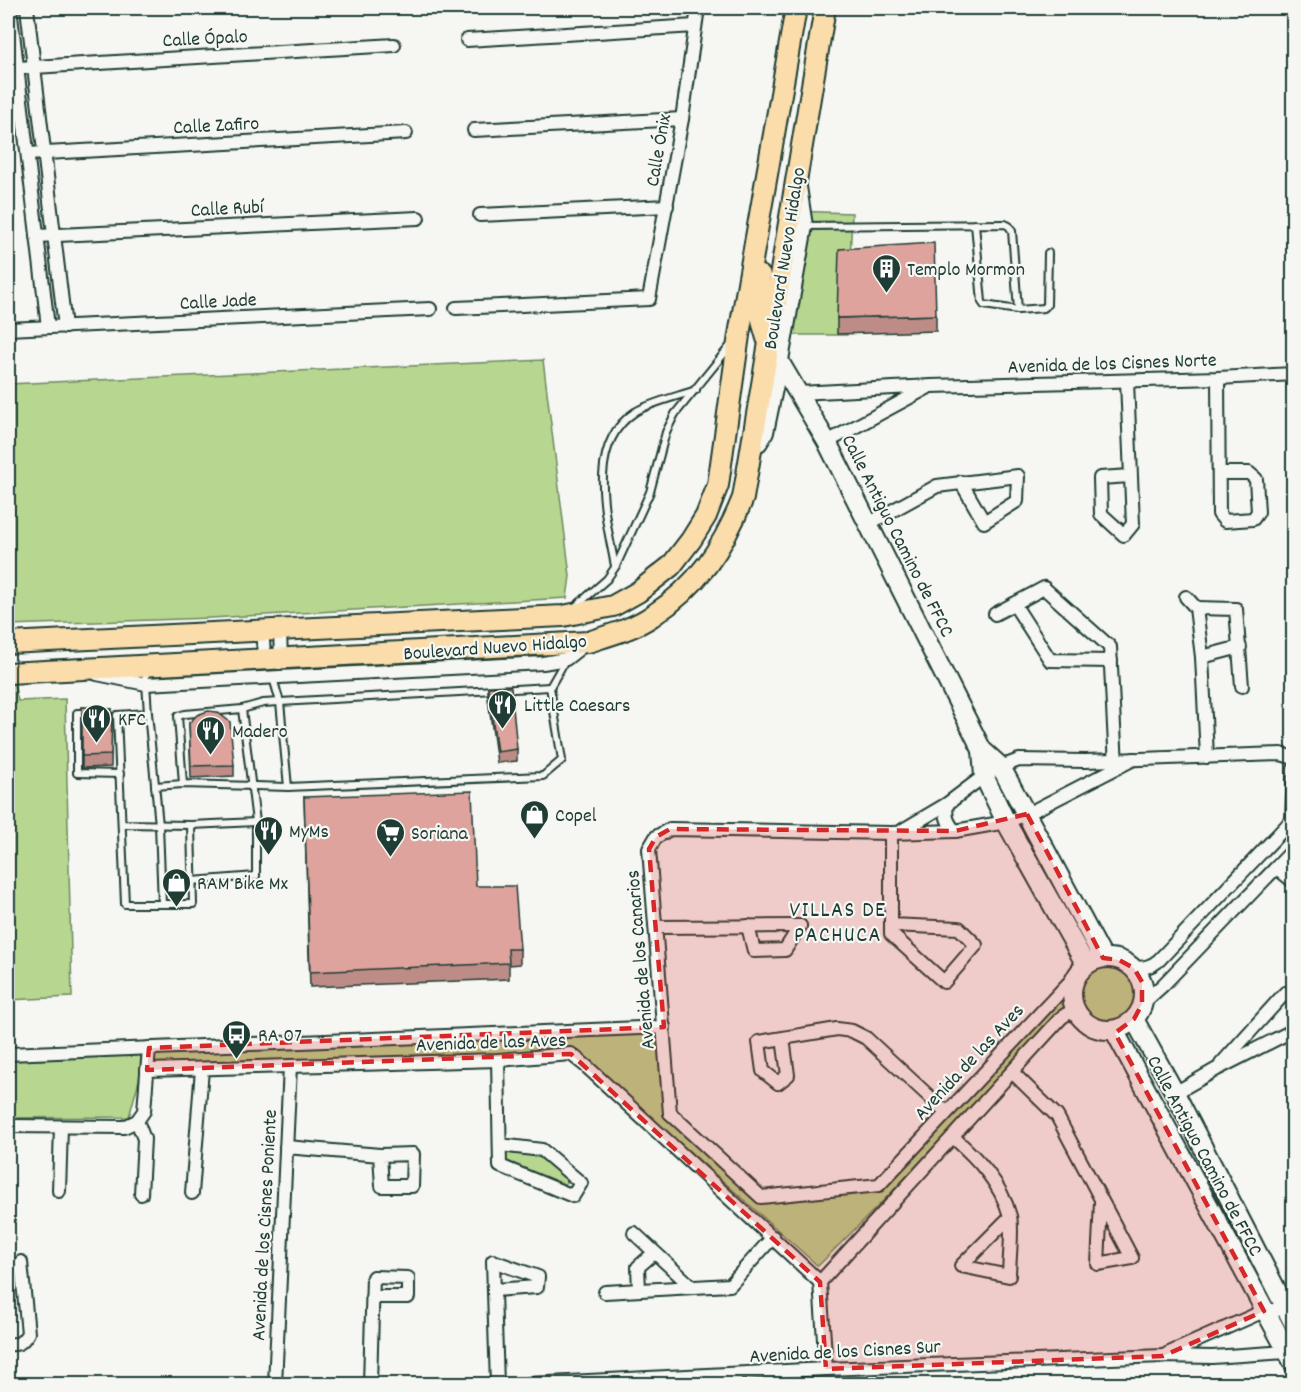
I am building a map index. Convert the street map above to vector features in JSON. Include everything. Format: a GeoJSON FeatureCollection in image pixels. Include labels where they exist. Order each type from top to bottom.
{"type":"FeatureCollection","features":[{"type":"Feature","properties":{"kind":"main road","name":"Boulevard Nuevo Hidalgo"},"geometry":{"type":"LineString","coordinates":[[8,643],[563,616],[613,606],[638,592],[671,566],[706,516],[718,484],[739,335],[796,8]]}},
{"type":"Feature","properties":{"kind":"main road","name":"Boulevard Nuevo Hidalgo"},"geometry":{"type":"LineString","coordinates":[[8,673],[72,669],[145,675],[272,659],[588,642],[624,630],[652,616],[687,588],[711,561],[730,530],[743,498],[774,352],[796,179],[825,8]]}},
{"type":"Feature","properties":{"kind":"main road"},"geometry":{"type":"LineString","coordinates":[[751,454],[764,432],[771,395],[774,352],[784,328],[803,226],[796,179]]}},
{"type":"Feature","properties":{"kind":"main road"},"geometry":{"type":"LineString","coordinates":[[763,205],[764,243],[758,291],[761,318],[774,352]]}},
{"type":"Feature","properties":{"kind":"main road"},"geometry":{"type":"LineString","coordinates":[[784,328],[799,393]]}},
{"type":"Feature","properties":{"kind":"main road","name":"Calle Antiguo Camino de FFCC"},"geometry":{"type":"LineString","coordinates":[[774,352],[827,442],[982,750],[1001,767],[1027,814],[1089,966]]}},
{"type":"Feature","properties":{"kind":"main road"},"geometry":{"type":"LineString","coordinates":[[771,395],[780,390],[799,393]]}},
{"type":"Feature","properties":{"kind":"main road","name":"Calle Antiguo Camino de FFCC"},"geometry":{"type":"LineString","coordinates":[[982,750],[984,776],[1006,822],[1089,966]]}},
{"type":"Feature","properties":{"kind":"main road"},"geometry":{"type":"LineString","coordinates":[[1119,960],[1134,968],[1142,982],[1144,993],[1138,1012],[1124,1026],[1114,1030],[1097,1028],[1082,1020],[1073,1005],[1071,994],[1073,983],[1089,966],[1119,960]]}},
{"type":"Feature","properties":{"kind":"main road","name":"Calle Antiguo Camino de FFCC"},"geometry":{"type":"LineString","coordinates":[[1138,1012],[1175,1093],[1289,1317]]}},
{"type":"Feature","properties":{"kind":"main road","name":"Calle Antiguo Camino de FFCC"},"geometry":{"type":"LineString","coordinates":[[1114,1030],[1290,1358]]}},
{"type":"Feature","properties":{"kind":"street"},"geometry":{"type":"LineString","coordinates":[[10,8],[48,327]]}},
{"type":"Feature","properties":{"kind":"street"},"geometry":{"type":"LineString","coordinates":[[27,8],[64,327]]}},
{"type":"Feature","properties":{"kind":"street","name":"Calle Ónix"},"geometry":{"type":"LineString","coordinates":[[456,308],[649,298],[682,119],[698,8]]}},
{"type":"Feature","properties":{"kind":"street"},"geometry":{"type":"LineString","coordinates":[[467,40],[695,26]]}},
{"type":"Feature","properties":{"kind":"street","name":"Calle Ópalo"},"geometry":{"type":"LineString","coordinates":[[18,68],[394,45]]}},
{"type":"Feature","properties":{"kind":"street"},"geometry":{"type":"LineString","coordinates":[[474,130],[682,119]]}},
{"type":"Feature","properties":{"kind":"street","name":"Calle Zafiro"},"geometry":{"type":"LineString","coordinates":[[28,154],[406,133]]}},
{"type":"Feature","properties":{"kind":"street"},"geometry":{"type":"LineString","coordinates":[[480,215],[667,206]]}},
{"type":"Feature","properties":{"kind":"street","name":"Calle Rubí"},"geometry":{"type":"LineString","coordinates":[[37,236],[418,218]]}},
{"type":"Feature","properties":{"kind":"street","name":"Calle Jade"},"geometry":{"type":"LineString","coordinates":[[8,329],[430,309]]}},
{"type":"Feature","properties":{"kind":"street","name":"Avenida de los Cisnes Norte"},"geometry":{"type":"LineString","coordinates":[[799,393],[931,386],[1293,374]]}},
{"type":"Feature","properties":{"kind":"street"},"geometry":{"type":"LineString","coordinates":[[1218,378],[1219,514],[1225,521],[1253,519],[1258,512],[1256,479],[1249,473],[1220,473]]}},
{"type":"Feature","properties":{"kind":"street"},"geometry":{"type":"LineString","coordinates":[[1127,381],[1133,524],[1124,535],[1101,514],[1100,478],[1130,476]]}},
{"type":"Feature","properties":{"kind":"street","name":"Avenida de los Cisnes Norte"},"geometry":{"type":"LineString","coordinates":[[827,442],[931,386]]}},
{"type":"Feature","properties":{"kind":"street"},"geometry":{"type":"LineString","coordinates":[[874,389],[885,410]]}},
{"type":"Feature","properties":{"kind":"street"},"geometry":{"type":"LineString","coordinates":[[868,524],[937,486],[961,482],[1018,476],[1017,501],[984,522],[961,482]]}},
{"type":"Feature","properties":{"kind":"street"},"geometry":{"type":"LineString","coordinates":[[995,614],[1044,588],[1110,647],[1116,763]]}},
{"type":"Feature","properties":{"kind":"street"},"geometry":{"type":"LineString","coordinates":[[1186,597],[1196,608],[1202,657],[1207,757]]}},
{"type":"Feature","properties":{"kind":"street"},"geometry":{"type":"LineString","coordinates":[[1014,604],[1050,660],[1111,661]]}},
{"type":"Feature","properties":{"kind":"street"},"geometry":{"type":"LineString","coordinates":[[1196,608],[1236,609],[1242,686]]}},
{"type":"Feature","properties":{"kind":"street"},"geometry":{"type":"LineString","coordinates":[[271,630],[272,659]]}},
{"type":"Feature","properties":{"kind":"street"},"geometry":{"type":"LineString","coordinates":[[271,630],[273,678]]}},
{"type":"Feature","properties":{"kind":"street"},"geometry":{"type":"LineString","coordinates":[[145,675],[273,678],[543,663],[566,659],[588,642]]}},
{"type":"Feature","properties":{"kind":"street"},"geometry":{"type":"LineString","coordinates":[[1202,657],[1240,647]]}},
{"type":"Feature","properties":{"kind":"street","name":"Avenida de los Canarios"},"geometry":{"type":"LineString","coordinates":[[896,832],[946,804],[984,776],[1019,760],[1116,763],[1134,759],[1281,754],[1293,758]]}},
{"type":"Feature","properties":{"kind":"street"},"geometry":{"type":"LineString","coordinates":[[1084,761],[1092,769],[1094,778]]}},
{"type":"Feature","properties":{"kind":"street","name":"Avenida de los Canarios"},"geometry":{"type":"LineString","coordinates":[[670,1113],[649,849],[656,837],[670,829],[955,831],[1006,822],[1027,814],[1094,778],[1116,763]]}},
{"type":"Feature","properties":{"kind":"street"},"geometry":{"type":"LineString","coordinates":[[1134,968],[1153,965],[1159,960],[1293,821],[1293,769]]}},
{"type":"Feature","properties":{"kind":"street"},"geometry":{"type":"LineString","coordinates":[[946,804],[945,813],[948,823],[955,831]]}},
{"type":"Feature","properties":{"kind":"street"},"geometry":{"type":"LineString","coordinates":[[891,925],[959,928],[976,945],[944,982],[891,934],[891,925],[896,832]]}},
{"type":"Feature","properties":{"kind":"street"},"geometry":{"type":"LineString","coordinates":[[1138,1012],[1293,849]]}},
{"type":"Feature","properties":{"kind":"street"},"geometry":{"type":"LineString","coordinates":[[1277,868],[1293,882]]}},
{"type":"Feature","properties":{"kind":"street"},"geometry":{"type":"LineString","coordinates":[[656,927],[748,926],[800,926],[786,950],[754,951],[748,926]]}},
{"type":"Feature","properties":{"kind":"street","name":"Avenida de las Aves"},"geometry":{"type":"LineString","coordinates":[[879,1185],[946,1112],[1089,966]]}},
{"type":"Feature","properties":{"kind":"street"},"geometry":{"type":"LineString","coordinates":[[1217,1069],[1285,993],[1293,1000]]}},
{"type":"Feature","properties":{"kind":"street","name":"Avenida de las Aves"},"geometry":{"type":"LineString","coordinates":[[147,1070],[498,1060],[571,1054],[820,1282],[1061,1018],[1067,1013],[1078,1013]]}},
{"type":"Feature","properties":{"kind":"street","name":"Avenida de las Aves"},"geometry":{"type":"LineString","coordinates":[[8,1054],[664,1027]]}},
{"type":"Feature","properties":{"kind":"street"},"geometry":{"type":"LineString","coordinates":[[783,1038],[837,1029],[852,1031],[866,1038],[946,1112]]}},
{"type":"Feature","properties":{"kind":"street"},"geometry":{"type":"LineString","coordinates":[[1175,1093],[1293,1030]]}},
{"type":"Feature","properties":{"kind":"street"},"geometry":{"type":"LineString","coordinates":[[571,1054],[579,1032]]}},
{"type":"Feature","properties":{"kind":"street"},"geometry":{"type":"LineString","coordinates":[[8,1126],[124,1127],[137,1121],[144,1111],[149,1048]]}},
{"type":"Feature","properties":{"kind":"street"},"geometry":{"type":"LineString","coordinates":[[498,1060],[500,1166],[573,1196],[581,1184],[542,1150],[500,1145]]}},
{"type":"Feature","properties":{"kind":"street","name":"Avenida de los Cisnes Poniente"},"geometry":{"type":"LineString","coordinates":[[276,1384],[290,1066]]}},
{"type":"Feature","properties":{"kind":"street"},"geometry":{"type":"LineString","coordinates":[[192,1193],[202,1070]]}},
{"type":"Feature","properties":{"kind":"street"},"geometry":{"type":"LineString","coordinates":[[1012,1072],[1057,1116],[1132,1258],[1098,1264],[1101,1202]]}},
{"type":"Feature","properties":{"kind":"street"},"geometry":{"type":"LineString","coordinates":[[650,1125],[670,1113],[761,1197]]}},
{"type":"Feature","properties":{"kind":"street"},"geometry":{"type":"LineString","coordinates":[[137,1121],[144,1139],[141,1194]]}},
{"type":"Feature","properties":{"kind":"street"},"geometry":{"type":"LineString","coordinates":[[59,1191],[61,1127]]}},
{"type":"Feature","properties":{"kind":"street"},"geometry":{"type":"LineString","coordinates":[[953,1137],[978,1159],[996,1185],[1010,1217],[1009,1276],[962,1266],[1010,1217]]}},
{"type":"Feature","properties":{"kind":"street"},"geometry":{"type":"LineString","coordinates":[[286,1148],[380,1155]]}},
{"type":"Feature","properties":{"kind":"street"},"geometry":{"type":"LineString","coordinates":[[747,1213],[761,1197],[879,1185],[896,1199]]}},
{"type":"Feature","properties":{"kind":"street"},"geometry":{"type":"LineString","coordinates":[[634,1233],[691,1286]]}},
{"type":"Feature","properties":{"kind":"street"},"geometry":{"type":"LineString","coordinates":[[605,1292],[730,1285],[773,1237]]}},
{"type":"Feature","properties":{"kind":"street"},"geometry":{"type":"LineString","coordinates":[[639,1290],[638,1267],[654,1253]]}},
{"type":"Feature","properties":{"kind":"street"},"geometry":{"type":"LineString","coordinates":[[8,1344],[18,1345],[28,1333],[21,1262]]}},
{"type":"Feature","properties":{"kind":"street"},"geometry":{"type":"LineString","coordinates":[[820,1282],[826,1369]]}},
{"type":"Feature","properties":{"kind":"street"},"geometry":{"type":"LineString","coordinates":[[494,1290],[497,1384]]}},
{"type":"Feature","properties":{"kind":"street"},"geometry":{"type":"LineString","coordinates":[[370,1384],[372,1297]]}},
{"type":"Feature","properties":{"kind":"street","name":"Avenida de los Cisnes Sur"},"geometry":{"type":"LineString","coordinates":[[1163,1356],[1263,1311],[1289,1317]]}},
{"type":"Feature","properties":{"kind":"street"},"geometry":{"type":"LineString","coordinates":[[1207,1336],[1207,1347],[1212,1357]]}},
{"type":"Feature","properties":{"kind":"street","name":"Avenida de los Cisnes Sur"},"geometry":{"type":"LineString","coordinates":[[529,1384],[826,1369],[1163,1356],[1290,1358]]}},
{"type":"Feature","properties":{"kind":"lane"},"geometry":{"type":"LineString","coordinates":[[803,226],[975,224],[1009,226],[1018,310]]}},
{"type":"Feature","properties":{"kind":"lane"},"geometry":{"type":"LineString","coordinates":[[975,224],[982,302],[988,307],[1018,310],[1041,309],[1047,304],[1048,253]]}},
{"type":"Feature","properties":{"kind":"lane"},"geometry":{"type":"LineString","coordinates":[[563,616],[607,579],[650,492],[666,432],[675,414],[739,335]]}},
{"type":"Feature","properties":{"kind":"lane"},"geometry":{"type":"LineString","coordinates":[[615,566],[603,502],[608,445],[620,427],[636,412],[696,389]]}},
{"type":"Feature","properties":{"kind":"lane"},"geometry":{"type":"LineString","coordinates":[[155,786],[183,784],[288,787],[543,776],[562,759],[550,687],[566,659]]}},
{"type":"Feature","properties":{"kind":"lane"},"geometry":{"type":"LineString","coordinates":[[145,675],[159,825],[162,904]]}},
{"type":"Feature","properties":{"kind":"lane"},"geometry":{"type":"LineString","coordinates":[[273,678],[280,702],[288,787]]}},
{"type":"Feature","properties":{"kind":"lane"},"geometry":{"type":"LineString","coordinates":[[183,784],[178,716],[242,709],[263,703],[550,687]]}},
{"type":"Feature","properties":{"kind":"lane"},"geometry":{"type":"LineString","coordinates":[[192,881],[256,876],[256,822],[242,709]]}},
{"type":"Feature","properties":{"kind":"lane"},"geometry":{"type":"LineString","coordinates":[[97,714],[77,713],[77,773],[120,774]]}},
{"type":"Feature","properties":{"kind":"lane"},"geometry":{"type":"LineString","coordinates":[[107,714],[148,713]]}},
{"type":"Feature","properties":{"kind":"lane"},"geometry":{"type":"LineString","coordinates":[[117,715],[125,904],[193,904],[191,825]]}},
{"type":"Feature","properties":{"kind":"lane"},"geometry":{"type":"LineString","coordinates":[[122,824],[191,825],[256,822]]}},
{"type":"Feature","properties":{"kind":"highlighted area"},"geometry":{"type":"Polygon","coordinates":[[[1027,814],[1103,958],[1119,960],[1134,968],[1142,982],[1142,1004],[1134,1019],[1115,1033],[1264,1311],[1163,1356],[826,1369],[820,1282],[571,1054],[147,1070],[149,1048],[664,1027],[649,849],[656,837],[670,829],[955,831],[1027,814]]]}},
{"type":"Feature","properties":{"kind":"green space"},"geometry":{"type":"Polygon","coordinates":[[[791,211],[852,213],[847,335],[778,335],[791,211]]]}},
{"type":"Feature","properties":{"kind":"green space"},"geometry":{"type":"Polygon","coordinates":[[[543,360],[570,576],[567,598],[210,618],[8,625],[8,384],[543,360]]]}},
{"type":"Feature","properties":{"kind":"green space"},"geometry":{"type":"Polygon","coordinates":[[[8,684],[14,684],[18,701],[65,699],[72,997],[8,1000],[8,684]]]}},
{"type":"Feature","properties":{"kind":"green space"},"geometry":{"type":"Polygon","coordinates":[[[1099,964],[1126,971],[1137,986],[1136,1005],[1127,1020],[1110,1026],[1087,1021],[1074,1001],[818,1266],[640,1107],[575,1053],[142,1069],[129,1117],[8,1118],[8,1061],[659,1032],[667,1113],[754,1195],[879,1189],[947,1113],[1068,993],[1081,976],[1099,964]]]}},
{"type":"Feature","properties":{"kind":"green space"},"geometry":{"type":"Polygon","coordinates":[[[505,1152],[540,1154],[570,1176],[565,1185],[504,1162],[505,1152]]]}},
{"type":"Feature","properties":{"kind":"building","name":"Templo Mormon"},"geometry":{"type":"Polygon","coordinates":[[[934,243],[936,315],[837,318],[839,249],[934,243]]]}},
{"type":"Feature","properties":{"kind":"building","name":"Little Caesars"},"geometry":{"type":"Polygon","coordinates":[[[488,687],[511,687],[517,749],[497,752],[488,687]]]}},
{"type":"Feature","properties":{"kind":"building","name":"KFC"},"geometry":{"type":"Polygon","coordinates":[[[82,707],[112,709],[111,755],[82,756],[82,707]]]}},
{"type":"Feature","properties":{"kind":"building","name":"Madero"},"geometry":{"type":"Polygon","coordinates":[[[208,711],[217,712],[230,722],[234,765],[191,766],[189,723],[197,715],[208,711]]]}},
{"type":"Feature","properties":{"kind":"building","name":"Soriana"},"geometry":{"type":"Polygon","coordinates":[[[472,791],[476,886],[515,886],[520,949],[508,949],[509,963],[310,972],[304,797],[472,791]]]}},
{"type":"Feature","properties":{"kind":"place","name":"Templo Mormon"},"geometry":{"type":"Point","coordinates":[886,294]}},
{"type":"Feature","properties":{"kind":"place","name":"Little Caesars"},"geometry":{"type":"Point","coordinates":[503,730]}},
{"type":"Feature","properties":{"kind":"place","name":"KFC"},"geometry":{"type":"Point","coordinates":[97,744]}},
{"type":"Feature","properties":{"kind":"place","name":"Madero"},"geometry":{"type":"Point","coordinates":[211,756]}},
{"type":"Feature","properties":{"kind":"place","name":"Copel"},"geometry":{"type":"Point","coordinates":[534,840]}},
{"type":"Feature","properties":{"kind":"place","name":"MyMs"},"geometry":{"type":"Point","coordinates":[268,856]}},
{"type":"Feature","properties":{"kind":"place","name":"Soriana"},"geometry":{"type":"Point","coordinates":[390,858]}},
{"type":"Feature","properties":{"kind":"place","name":"RAM Bike Mx"},"geometry":{"type":"Point","coordinates":[176,908]}},
{"type":"Feature","properties":{"kind":"place","name":"RA 07"},"geometry":{"type":"Point","coordinates":[237,1060]}},
{"type":"Feature","properties":{"kind":"district","name":"VILLAS DE PACHUCA"},"geometry":{"type":"Point","coordinates":[838,920]}}]}
